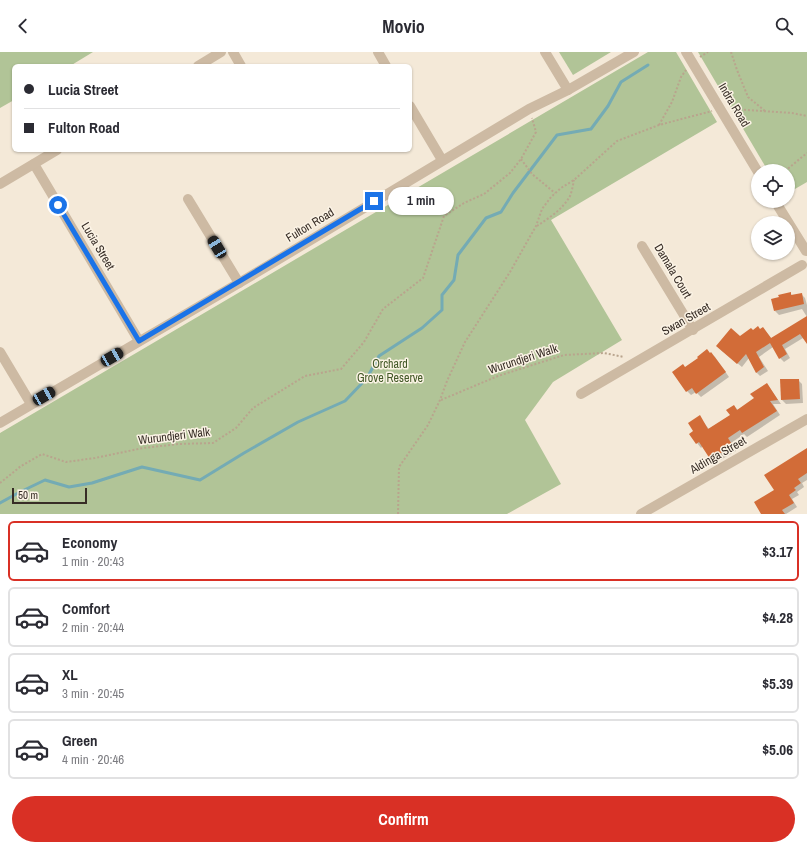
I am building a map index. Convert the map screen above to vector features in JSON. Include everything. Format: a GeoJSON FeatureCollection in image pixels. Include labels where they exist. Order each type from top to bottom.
{"type":"FeatureCollection","features":[{"type":"Feature","properties":{"kind":"street"},"geometry":{"type":"LineString","coordinates":[[201,64],[221,52]]}},
{"type":"Feature","properties":{"kind":"street"},"geometry":{"type":"LineString","coordinates":[[233,52],[240,64]]}},
{"type":"Feature","properties":{"kind":"street"},"geometry":{"type":"LineString","coordinates":[[378,52],[385,64]]}},
{"type":"Feature","properties":{"kind":"street"},"geometry":{"type":"LineString","coordinates":[[545,52],[568,90]]}},
{"type":"Feature","properties":{"kind":"street","name":"Fulton Road"},"geometry":{"type":"LineString","coordinates":[[0,423],[529,109],[568,90],[634,52]]}},
{"type":"Feature","properties":{"kind":"street","name":"Indra Road"},"geometry":{"type":"LineString","coordinates":[[686,52],[753,164]]}},
{"type":"Feature","properties":{"kind":"street"},"geometry":{"type":"LineString","coordinates":[[412,109],[442,160]]}},
{"type":"Feature","properties":{"kind":"street"},"geometry":{"type":"LineString","coordinates":[[0,184],[54,152]]}},
{"type":"Feature","properties":{"kind":"street","name":"Lucia Street"},"geometry":{"type":"LineString","coordinates":[[34,164],[139,341]]}},
{"type":"Feature","properties":{"kind":"street"},"geometry":{"type":"LineString","coordinates":[[188,199],[239,282]]}},
{"type":"Feature","properties":{"kind":"street"},"geometry":{"type":"LineString","coordinates":[[779,208],[806,251],[801,257],[805,267]]}},
{"type":"Feature","properties":{"kind":"street","name":"Damala Court"},"geometry":{"type":"LineString","coordinates":[[642,246],[693,330]]}},
{"type":"Feature","properties":{"kind":"street","name":"Swan Street"},"geometry":{"type":"LineString","coordinates":[[582,394],[639,360],[805,267]]}},
{"type":"Feature","properties":{"kind":"street"},"geometry":{"type":"LineString","coordinates":[[0,352],[30,404]]}},
{"type":"Feature","properties":{"kind":"street","name":"Aldinga Street"},"geometry":{"type":"LineString","coordinates":[[641,514],[807,419]]}},
{"type":"Feature","properties":{"kind":"path"},"geometry":{"type":"LineString","coordinates":[[731,52],[748,97],[766,112]]}},
{"type":"Feature","properties":{"kind":"path"},"geometry":{"type":"LineString","coordinates":[[659,125],[672,102],[681,77],[692,61]]}},
{"type":"Feature","properties":{"kind":"path","name":"Wurundjeri Walk"},"geometry":{"type":"LineString","coordinates":[[0,483],[20,466],[42,454],[66,462],[95,458],[143,448],[179,444],[213,443],[236,428],[253,408],[305,376],[341,369],[364,342],[383,310],[423,278],[444,216],[464,203],[484,194],[510,173],[521,160],[536,132],[529,109]]}},
{"type":"Feature","properties":{"kind":"path"},"geometry":{"type":"LineString","coordinates":[[398,514],[399,467],[428,425],[465,342],[510,272],[536,226],[542,209],[555,193],[574,180],[617,142],[659,125],[721,109],[792,113],[807,116]]}},
{"type":"Feature","properties":{"kind":"path"},"geometry":{"type":"LineString","coordinates":[[794,164],[807,153]]}},
{"type":"Feature","properties":{"kind":"path"},"geometry":{"type":"LineString","coordinates":[[521,160],[532,174],[555,193]]}},
{"type":"Feature","properties":{"kind":"path"},"geometry":{"type":"LineString","coordinates":[[536,226],[561,208],[570,195],[574,180]]}},
{"type":"Feature","properties":{"kind":"path","name":"Wurundjeri Walk"},"geometry":{"type":"LineString","coordinates":[[440,400],[498,376],[564,355],[604,353],[639,360]]}},
{"type":"Feature","properties":{"kind":"green space"},"geometry":{"type":"Polygon","coordinates":[[[0,52],[93,52],[73,64],[12,64],[12,101],[0,108],[0,52]]]}},
{"type":"Feature","properties":{"kind":"green space"},"geometry":{"type":"Polygon","coordinates":[[[559,52],[611,52],[573,75],[559,52]]]}},
{"type":"Feature","properties":{"kind":"green space","name":"Orchard Grove Reserve"},"geometry":{"type":"Polygon","coordinates":[[[648,52],[676,52],[717,122],[551,220],[622,340],[553,382],[525,420],[561,484],[507,514],[0,514],[0,433],[648,52]]]}},
{"type":"Feature","properties":{"kind":"green space"},"geometry":{"type":"Polygon","coordinates":[[[698,52],[807,52],[807,182],[795,189],[795,164],[764,164],[698,52]]]}},
{"type":"Feature","properties":{"kind":"building"},"geometry":{"type":"Polygon","coordinates":[[[791,292],[791,295],[802,293],[804,304],[774,311],[771,299],[779,297],[778,295],[791,292]]]}},
{"type":"Feature","properties":{"kind":"building"},"geometry":{"type":"Polygon","coordinates":[[[807,316],[807,344],[800,334],[782,345],[787,354],[779,359],[770,343],[756,352],[764,367],[756,373],[746,354],[737,364],[716,346],[731,328],[740,336],[751,328],[753,330],[758,326],[760,329],[763,327],[771,338],[807,316]]]}},
{"type":"Feature","properties":{"kind":"building"},"geometry":{"type":"Polygon","coordinates":[[[707,349],[726,372],[696,394],[692,388],[686,392],[672,372],[683,364],[685,367],[698,358],[697,357],[707,349]]]}},
{"type":"Feature","properties":{"kind":"building"},"geometry":{"type":"Polygon","coordinates":[[[780,379],[799,379],[800,399],[781,400],[780,379]]]}},
{"type":"Feature","properties":{"kind":"building"},"geometry":{"type":"Polygon","coordinates":[[[767,383],[778,400],[770,401],[777,411],[742,433],[740,430],[728,438],[733,446],[710,459],[699,442],[696,444],[689,434],[693,431],[688,423],[700,415],[708,429],[730,415],[726,410],[734,405],[737,410],[754,398],[750,394],[767,383]]]}},
{"type":"Feature","properties":{"kind":"building"},"geometry":{"type":"Polygon","coordinates":[[[807,448],[807,473],[798,479],[801,483],[794,488],[796,490],[789,495],[794,503],[782,510],[785,514],[761,514],[754,502],[774,490],[764,475],[807,448]]]}},
{"type":"Feature","properties":{"kind":"waterway"},"geometry":{"type":"LineString","coordinates":[[0,503],[45,480],[69,487],[92,483],[142,467],[200,480],[298,422],[345,401],[367,378],[379,356],[422,328],[442,310],[442,295],[454,280],[458,255],[486,218],[501,212],[513,193],[557,135],[591,129],[608,106],[621,82],[648,65]]}},
{"type":"Feature","properties":{"kind":"route"},"geometry":{"type":"LineString","coordinates":[[58,205],[139,341],[374,201]]}}]}
